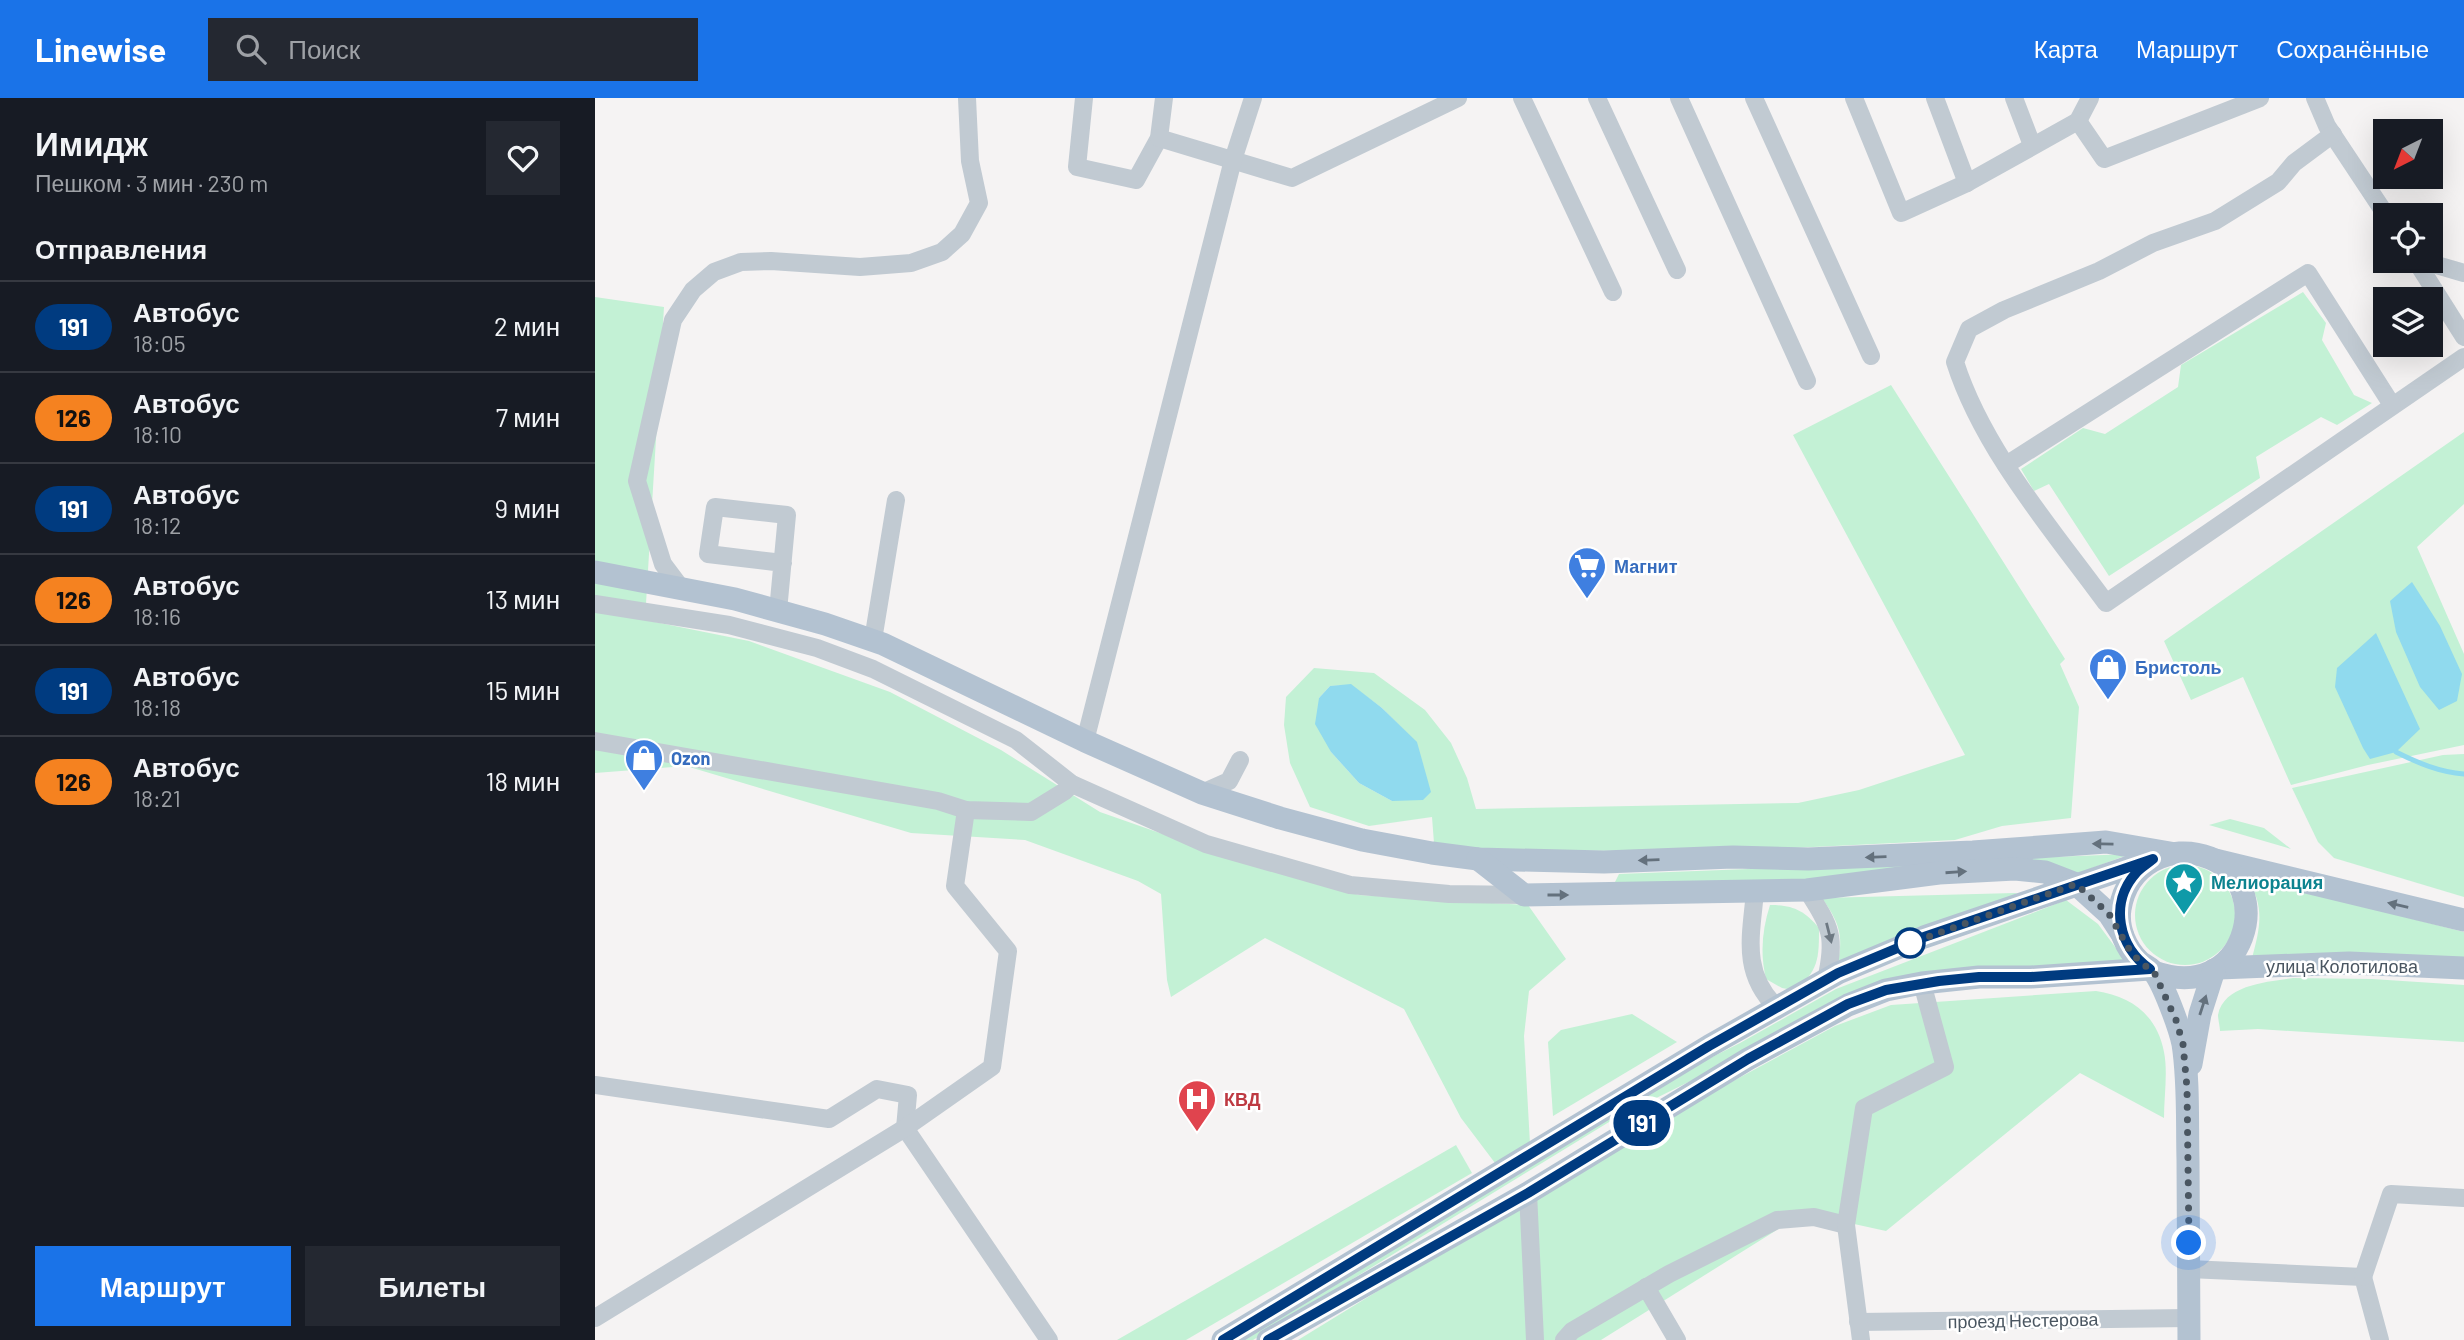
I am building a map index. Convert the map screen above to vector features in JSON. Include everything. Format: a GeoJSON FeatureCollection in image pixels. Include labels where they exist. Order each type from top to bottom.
{"type":"FeatureCollection","features":[{"type":"Feature","properties":{"kind":"main road"},"geometry":{"type":"LineString","coordinates":[[595,572],[681,588],[778,611],[873,640],[1085,741],[1202,793],[1362,840],[1478,859],[1604,862],[1733,857],[1808,859],[1973,852],[2106,842],[2162,856]]}},
{"type":"Feature","properties":{"kind":"main road"},"geometry":{"type":"LineString","coordinates":[[1223,1340],[1709,1046],[1826,980],[1924,937],[2076,884],[2162,856],[2193,853],[2464,920]]}},
{"type":"Feature","properties":{"kind":"main road"},"geometry":{"type":"LineString","coordinates":[[2122,934],[2119,912],[2124,891],[2136,873],[2162,856]]}},
{"type":"Feature","properties":{"kind":"main road"},"geometry":{"type":"LineString","coordinates":[[1478,859],[1524,895],[1807,890],[1938,873],[2015,869],[2045,872],[2076,884],[2109,914],[2129,949],[2152,971],[2176,1020],[2183,1044],[2187,1088],[2189,1329]]}},
{"type":"Feature","properties":{"kind":"main road"},"geometry":{"type":"LineString","coordinates":[[2187,1088],[2200,1014],[2217,969],[2234,953],[2244,933],[2246,912],[2242,891],[2230,873],[2214,860]]}},
{"type":"Feature","properties":{"kind":"main road","name":"улица Колотилова"},"geometry":{"type":"LineString","coordinates":[[1268,1340],[1528,1193],[1805,1026],[1848,1004],[1873,995],[1922,983],[1979,977],[2152,971],[2170,978],[2187,979],[2217,969],[2350,963],[2464,968]]}},
{"type":"Feature","properties":{"kind":"street"},"geometry":{"type":"LineString","coordinates":[[681,588],[663,564],[637,481],[673,320],[693,290],[703,281],[714,272],[741,262],[771,261],[860,267],[911,263],[942,252],[962,234],[979,203],[970,161],[967,98]]}},
{"type":"Feature","properties":{"kind":"street"},"geometry":{"type":"LineString","coordinates":[[1084,98],[1077,167],[1136,180],[1159,138],[1164,98]]}},
{"type":"Feature","properties":{"kind":"street"},"geometry":{"type":"LineString","coordinates":[[1085,741],[1233,160],[1253,98]]}},
{"type":"Feature","properties":{"kind":"street"},"geometry":{"type":"LineString","coordinates":[[1159,138],[1292,178],[1458,98]]}},
{"type":"Feature","properties":{"kind":"street"},"geometry":{"type":"LineString","coordinates":[[1522,98],[1613,292]]}},
{"type":"Feature","properties":{"kind":"street"},"geometry":{"type":"LineString","coordinates":[[1597,98],[1677,270]]}},
{"type":"Feature","properties":{"kind":"street"},"geometry":{"type":"LineString","coordinates":[[1679,98],[1807,381]]}},
{"type":"Feature","properties":{"kind":"street"},"geometry":{"type":"LineString","coordinates":[[1754,98],[1871,356]]}},
{"type":"Feature","properties":{"kind":"street"},"geometry":{"type":"LineString","coordinates":[[1854,98],[1902,213],[1967,183],[2078,121],[2090,98]]}},
{"type":"Feature","properties":{"kind":"street"},"geometry":{"type":"LineString","coordinates":[[1935,98],[1967,183]]}},
{"type":"Feature","properties":{"kind":"street"},"geometry":{"type":"LineString","coordinates":[[2014,98],[2032,145]]}},
{"type":"Feature","properties":{"kind":"street"},"geometry":{"type":"LineString","coordinates":[[2078,121],[2104,159],[2260,98]]}},
{"type":"Feature","properties":{"kind":"street"},"geometry":{"type":"LineString","coordinates":[[2315,98],[2333,134],[2378,203]]}},
{"type":"Feature","properties":{"kind":"street"},"geometry":{"type":"LineString","coordinates":[[2333,134],[2294,163],[2278,182],[2215,221],[2153,243],[2099,271],[2004,310],[1969,329],[1955,362],[1964,392],[2006,465],[2106,603],[2464,357]]}},
{"type":"Feature","properties":{"kind":"street"},"geometry":{"type":"LineString","coordinates":[[2443,267],[2464,273]]}},
{"type":"Feature","properties":{"kind":"street"},"geometry":{"type":"LineString","coordinates":[[2006,465],[2308,272],[2392,405]]}},
{"type":"Feature","properties":{"kind":"street"},"geometry":{"type":"LineString","coordinates":[[2424,273],[2464,337]]}},
{"type":"Feature","properties":{"kind":"street"},"geometry":{"type":"LineString","coordinates":[[873,640],[896,500]]}},
{"type":"Feature","properties":{"kind":"street"},"geometry":{"type":"LineString","coordinates":[[778,611],[783,563],[787,515],[715,507],[708,554],[783,563]]}},
{"type":"Feature","properties":{"kind":"street"},"geometry":{"type":"LineString","coordinates":[[595,604],[729,625],[817,648],[873,669],[1016,740],[1072,783],[1206,844],[1350,885],[1449,894],[1524,895]]}},
{"type":"Feature","properties":{"kind":"street"},"geometry":{"type":"LineString","coordinates":[[595,741],[939,801],[966,810],[1031,812],[1065,791],[1072,783]]}},
{"type":"Feature","properties":{"kind":"street"},"geometry":{"type":"LineString","coordinates":[[1202,793],[1229,781],[1240,760]]}},
{"type":"Feature","properties":{"kind":"street"},"geometry":{"type":"LineString","coordinates":[[595,1318],[905,1128],[992,1067],[1008,951],[955,886],[966,810]]}},
{"type":"Feature","properties":{"kind":"street"},"geometry":{"type":"LineString","coordinates":[[1807,890],[1830,931],[1832,953],[1826,980]]}},
{"type":"Feature","properties":{"kind":"street"},"geometry":{"type":"LineString","coordinates":[[1755,891],[1751,947],[1756,980],[1764,995],[1777,1008]]}},
{"type":"Feature","properties":{"kind":"street"},"geometry":{"type":"LineString","coordinates":[[1859,1331],[1846,1225],[1864,1108],[1945,1067],[1922,983]]}},
{"type":"Feature","properties":{"kind":"street"},"geometry":{"type":"LineString","coordinates":[[595,1085],[829,1119],[877,1089],[908,1095],[905,1128],[1049,1340]]}},
{"type":"Feature","properties":{"kind":"street"},"geometry":{"type":"LineString","coordinates":[[1528,1193],[1535,1340]]}},
{"type":"Feature","properties":{"kind":"street"},"geometry":{"type":"LineString","coordinates":[[2380,1340],[2363,1277],[2391,1194],[2464,1198]]}},
{"type":"Feature","properties":{"kind":"street"},"geometry":{"type":"LineString","coordinates":[[1564,1340],[1572,1331],[1646,1287],[1777,1220],[1814,1217],[1846,1225]]}},
{"type":"Feature","properties":{"kind":"street"},"geometry":{"type":"LineString","coordinates":[[2189,1269],[2363,1277]]}},
{"type":"Feature","properties":{"kind":"street"},"geometry":{"type":"LineString","coordinates":[[1646,1287],[1677,1340]]}},
{"type":"Feature","properties":{"kind":"street","name":"проезд Нестерова"},"geometry":{"type":"LineString","coordinates":[[1859,1331],[2189,1329]]}},
{"type":"Feature","properties":{"kind":"green space"},"geometry":{"type":"Polygon","coordinates":[[[2303,292],[2326,323],[2322,340],[2354,395],[2372,403],[2337,425],[2321,417],[2256,457],[2260,478],[2109,576],[2049,484],[2034,491],[2021,469],[2083,428],[2105,434],[2178,387],[2181,365],[2303,292]]]}},
{"type":"Feature","properties":{"kind":"green space"},"geometry":{"type":"Polygon","coordinates":[[[595,297],[664,307],[645,620],[749,641],[890,692],[1001,750],[1100,812],[1254,866],[1359,895],[1528,905],[1566,959],[1529,991],[1524,1036],[1530,1144],[1495,1163],[1461,1118],[1404,1009],[1265,938],[1171,997],[1167,980],[1161,894],[1138,881],[1025,840],[911,833],[686,766],[595,773],[595,297]]]}},
{"type":"Feature","properties":{"kind":"green space"},"geometry":{"type":"Polygon","coordinates":[[[1891,385],[2065,659],[2060,664],[2079,707],[2071,818],[2002,826],[1955,840],[1710,852],[1472,849],[1434,843],[1432,817],[1369,826],[1310,807],[1290,763],[1284,725],[1286,697],[1314,668],[1374,673],[1425,710],[1451,743],[1467,778],[1476,809],[1798,803],[1859,790],[1965,755],[1793,435],[1891,385]],[[1351,685],[1330,686],[1319,698],[1331,752],[1359,783],[1392,801],[1416,742],[1382,708],[1351,685]]]}},
{"type":"Feature","properties":{"kind":"green space"},"geometry":{"type":"Polygon","coordinates":[[[2464,432],[2464,504],[2417,547],[2464,654],[2464,745],[2368,765],[2291,785],[2243,677],[2191,700],[2164,641],[2464,432]]]}},
{"type":"Feature","properties":{"kind":"green space"},"geometry":{"type":"Polygon","coordinates":[[[2464,754],[2464,897],[2334,858],[2318,842],[2292,788],[2443,755],[2464,754]]]}},
{"type":"Feature","properties":{"kind":"green space"},"geometry":{"type":"Polygon","coordinates":[[[2230,819],[2264,828],[2291,849],[2209,825],[2230,819]]]}},
{"type":"Feature","properties":{"kind":"green space"},"geometry":{"type":"Polygon","coordinates":[[[2130,854],[2068,877],[1614,884],[1619,874],[2130,854]]]}},
{"type":"Feature","properties":{"kind":"green space"},"geometry":{"type":"Polygon","coordinates":[[[2185,865],[2204,869],[2220,880],[2231,896],[2235,915],[2231,934],[2220,950],[2204,961],[2185,965],[2166,961],[2150,950],[2139,934],[2135,915],[2139,896],[2150,880],[2166,869],[2185,865]]]}},
{"type":"Feature","properties":{"kind":"green space"},"geometry":{"type":"Polygon","coordinates":[[[2248,880],[2303,891],[2464,932],[2464,960],[2252,958],[2259,909],[2248,880]]]}},
{"type":"Feature","properties":{"kind":"green space"},"geometry":{"type":"Polygon","coordinates":[[[2015,893],[2023,896],[1838,962],[1838,928],[1822,898],[2015,893]]]}},
{"type":"Feature","properties":{"kind":"green space"},"geometry":{"type":"Polygon","coordinates":[[[2066,900],[2098,924],[2130,967],[1919,975],[1743,1055],[1614,1119],[1253,1340],[1233,1340],[1647,1090],[1740,1043],[1836,989],[2066,900]]]}},
{"type":"Feature","properties":{"kind":"green space"},"geometry":{"type":"Polygon","coordinates":[[[1770,905],[1797,910],[1819,928],[1816,964],[1802,984],[1793,990],[1782,988],[1766,979],[1763,942],[1770,905]]]}},
{"type":"Feature","properties":{"kind":"green space"},"geometry":{"type":"Polygon","coordinates":[[[2293,978],[2372,979],[2464,985],[2464,1042],[2258,1029],[2220,1031],[2218,1015],[2229,997],[2249,986],[2293,978]]]}},
{"type":"Feature","properties":{"kind":"green space"},"geometry":{"type":"Polygon","coordinates":[[[2096,991],[2120,997],[2141,1010],[2161,1039],[2166,1076],[2164,1118],[2080,1073],[1886,1231],[1804,1213],[1601,1340],[1298,1340],[1513,1208],[1698,1100],[1835,1026],[1891,1005],[2096,991]]]}},
{"type":"Feature","properties":{"kind":"green space"},"geometry":{"type":"Polygon","coordinates":[[[1632,1014],[1677,1042],[1553,1116],[1548,1042],[1561,1030],[1632,1014]]]}},
{"type":"Feature","properties":{"kind":"green space"},"geometry":{"type":"Polygon","coordinates":[[[1456,1145],[1472,1173],[1186,1340],[1117,1340],[1456,1145]]]}},
{"type":"Feature","properties":{"kind":"water"},"geometry":{"type":"Polygon","coordinates":[[[2412,582],[2440,626],[2462,674],[2457,701],[2439,710],[2420,687],[2396,632],[2390,601],[2412,582]]]}},
{"type":"Feature","properties":{"kind":"water"},"geometry":{"type":"Polygon","coordinates":[[[2376,633],[2420,729],[2396,752],[2370,759],[2335,687],[2337,668],[2376,633]]]}},
{"type":"Feature","properties":{"kind":"water"},"geometry":{"type":"Polygon","coordinates":[[[1351,684],[1382,708],[1417,742],[1431,792],[1423,800],[1392,801],[1359,783],[1331,752],[1315,724],[1319,698],[1330,686],[1351,684]]]}},
{"type":"Feature","properties":{"kind":"waterway"},"geometry":{"type":"LineString","coordinates":[[2396,752],[2429,766],[2464,774]]}},
{"type":"Feature","properties":{"kind":"bus line","name":"191"},"geometry":{"type":"LineString","coordinates":[[1223,1340],[1709,1046],[1838,973],[1924,937],[2153,859],[2136,873],[2124,891],[2119,912],[2122,934],[2129,949],[2150,969],[1939,981],[1886,990],[1848,1004],[1748,1059],[1528,1193],[1268,1340]]}},
{"type":"Feature","properties":{"kind":"place","name":"Магнит"},"geometry":{"type":"Point","coordinates":[1587,600]}},
{"type":"Feature","properties":{"kind":"place","name":"Бристоль"},"geometry":{"type":"Point","coordinates":[2108,701]}},
{"type":"Feature","properties":{"kind":"place","name":"Ozon"},"geometry":{"type":"Point","coordinates":[644,792]}},
{"type":"Feature","properties":{"kind":"place","name":"Мелиорация"},"geometry":{"type":"Point","coordinates":[2184,916]}},
{"type":"Feature","properties":{"kind":"place","name":"КВД"},"geometry":{"type":"Point","coordinates":[1197,1133]}},
{"type":"Feature","properties":{"kind":"route"},"geometry":{"type":"LineString","coordinates":[[1910,943],[1902,946],[2076,884],[2109,914],[2129,949],[2140,962],[2154,972],[2176,1020],[2183,1044],[2187,1088],[2189,1243]]}}]}
